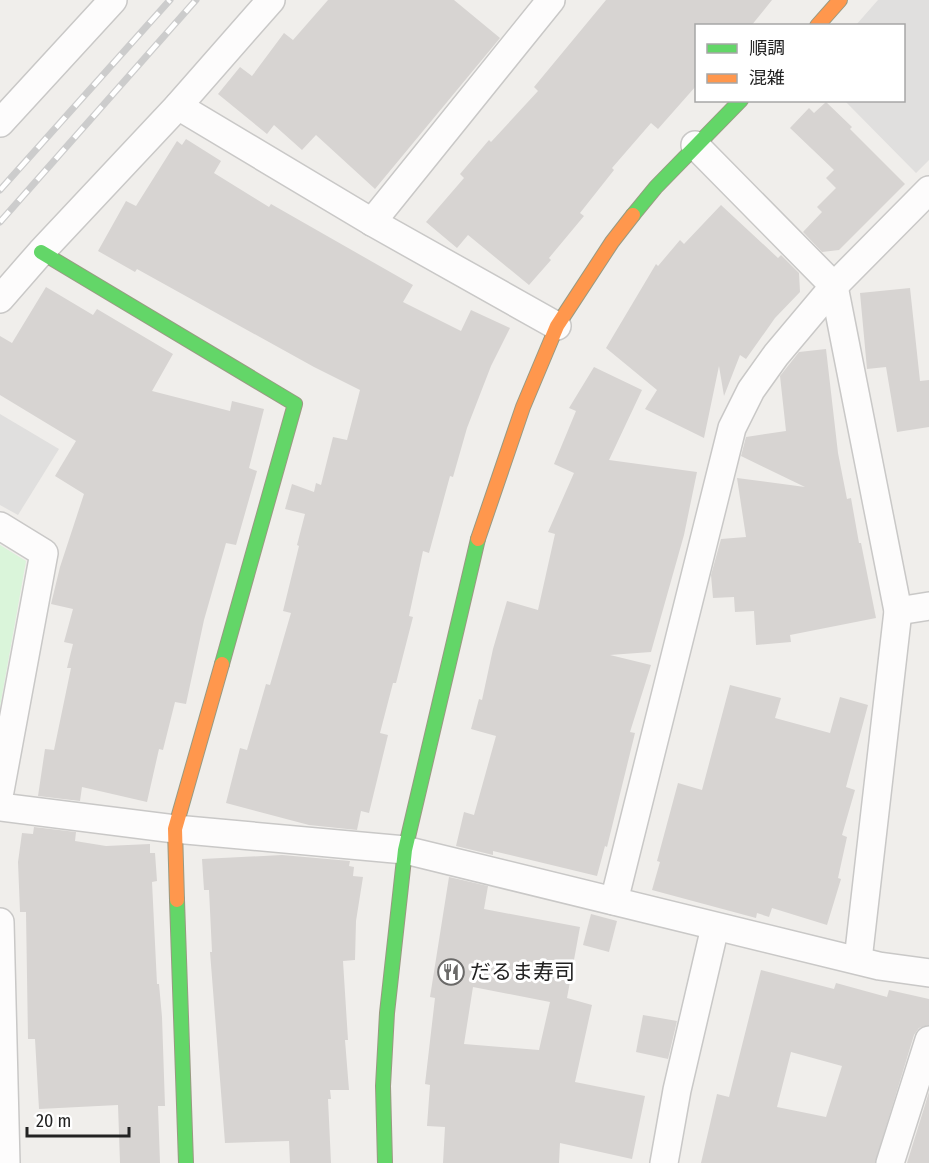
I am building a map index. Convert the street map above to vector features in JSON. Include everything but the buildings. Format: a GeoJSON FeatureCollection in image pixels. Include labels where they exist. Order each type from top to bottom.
{"type":"FeatureCollection","features":[{"type":"Feature","properties":{"kind":"street"},"geometry":{"type":"LineString","coordinates":[[0,123],[113,0]]}},
{"type":"Feature","properties":{"kind":"street"},"geometry":{"type":"LineString","coordinates":[[0,299],[178,106],[271,0]]}},
{"type":"Feature","properties":{"kind":"street"},"geometry":{"type":"LineString","coordinates":[[372,222],[551,0]]}},
{"type":"Feature","properties":{"kind":"street"},"geometry":{"type":"LineString","coordinates":[[819,24],[840,0]]}},
{"type":"Feature","properties":{"kind":"street"},"geometry":{"type":"LineString","coordinates":[[385,1163],[383,1086],[387,1013],[405,850],[474,552],[523,407],[557,326],[612,242],[656,187],[739,102]]}},
{"type":"Feature","properties":{"kind":"street"},"geometry":{"type":"LineString","coordinates":[[178,106],[372,222],[557,326]]}},
{"type":"Feature","properties":{"kind":"street"},"geometry":{"type":"LineString","coordinates":[[695,145],[834,286],[898,611],[858,960]]}},
{"type":"Feature","properties":{"kind":"street"},"geometry":{"type":"LineString","coordinates":[[614,901],[732,428],[751,390],[776,355],[834,286],[929,190]]}},
{"type":"Feature","properties":{"kind":"street"},"geometry":{"type":"LineString","coordinates":[[41,252],[295,404],[175,829],[186,1163]]}},
{"type":"Feature","properties":{"kind":"street"},"geometry":{"type":"LineString","coordinates":[[0,526],[44,553],[0,791]]}},
{"type":"Feature","properties":{"kind":"street"},"geometry":{"type":"LineString","coordinates":[[898,611],[929,606]]}},
{"type":"Feature","properties":{"kind":"street"},"geometry":{"type":"LineString","coordinates":[[0,807],[175,829],[405,850],[879,966],[929,973]]}},
{"type":"Feature","properties":{"kind":"street"},"geometry":{"type":"LineString","coordinates":[[0,922],[6,1163]]}},
{"type":"Feature","properties":{"kind":"street"},"geometry":{"type":"LineString","coordinates":[[664,1163],[677,1090],[715,927]]}},
{"type":"Feature","properties":{"kind":"street"},"geometry":{"type":"LineString","coordinates":[[890,1163],[929,1040]]}},
{"type":"Feature","properties":{"kind":"green space"},"geometry":{"type":"Polygon","coordinates":[[[0,545],[26,561],[0,707],[0,545]]]}},
{"type":"Feature","properties":{"kind":"shaded area"},"geometry":{"type":"Polygon","coordinates":[[[878,0],[929,0],[929,160],[916,173],[846,102],[905,102],[905,24],[857,24],[878,0]]]}},
{"type":"Feature","properties":{"kind":"shaded area"},"geometry":{"type":"Polygon","coordinates":[[[0,414],[59,449],[18,515],[0,505],[0,414]]]}},
{"type":"Feature","properties":{"kind":"railway"},"geometry":{"type":"LineString","coordinates":[[0,190],[170,0]]}},
{"type":"Feature","properties":{"kind":"railway"},"geometry":{"type":"LineString","coordinates":[[0,222],[196,0]]}},
{"type":"Feature","properties":{"kind":"traffic: fast"},"geometry":{"type":"LineString","coordinates":[[633,215],[656,187],[739,102]]}},
{"type":"Feature","properties":{"kind":"traffic: fast"},"geometry":{"type":"LineString","coordinates":[[41,252],[295,404],[222,664]]}},
{"type":"Feature","properties":{"kind":"traffic: fast"},"geometry":{"type":"LineString","coordinates":[[385,1163],[383,1086],[387,1013],[405,850],[478,539]]}},
{"type":"Feature","properties":{"kind":"traffic: fast"},"geometry":{"type":"LineString","coordinates":[[177,900],[186,1163]]}},
{"type":"Feature","properties":{"kind":"traffic: slow"},"geometry":{"type":"LineString","coordinates":[[819,24],[840,0]]}},
{"type":"Feature","properties":{"kind":"traffic: slow"},"geometry":{"type":"LineString","coordinates":[[478,539],[523,407],[557,326],[612,242],[633,215]]}},
{"type":"Feature","properties":{"kind":"traffic: slow"},"geometry":{"type":"LineString","coordinates":[[177,900],[175,829],[222,664]]}},
{"type":"Feature","properties":{"kind":"place","name":"だるま寿司"},"geometry":{"type":"Point","coordinates":[451,972]}}]}
